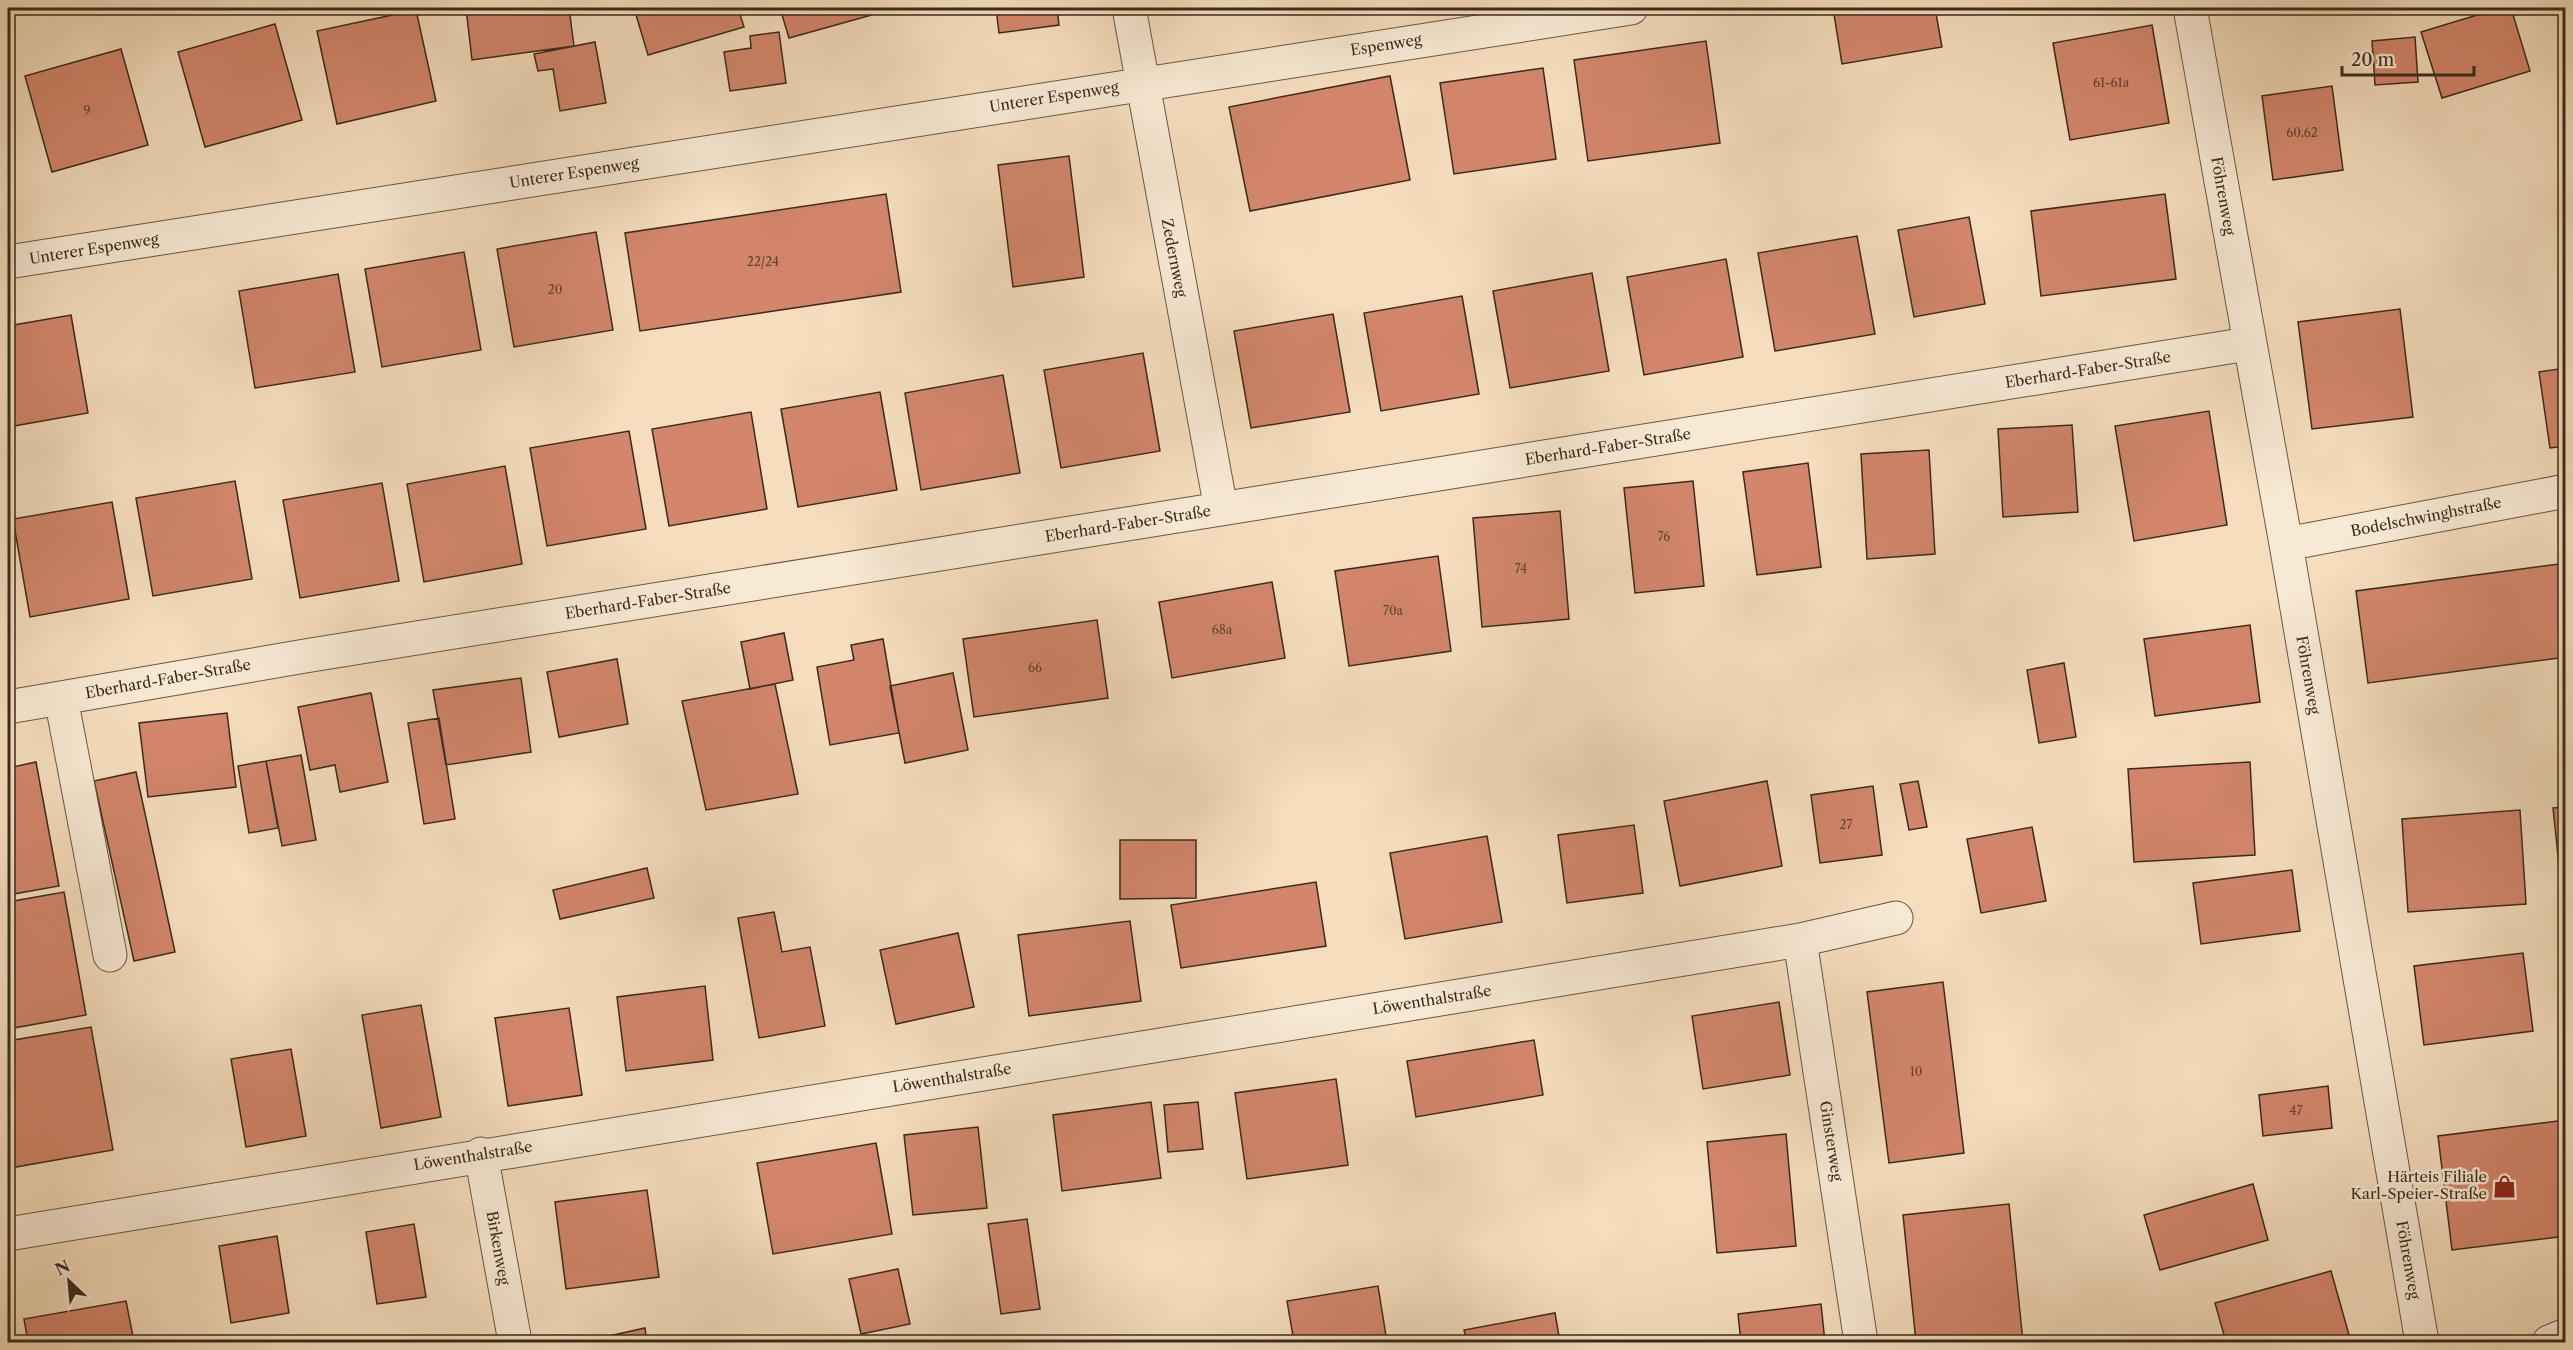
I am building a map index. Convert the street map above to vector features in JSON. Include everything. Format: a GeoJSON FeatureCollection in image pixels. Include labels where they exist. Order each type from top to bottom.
{"type":"FeatureCollection","features":[{"type":"Feature","properties":{"kind":"street","name":"Zedernweg"},"geometry":{"type":"LineString","coordinates":[[1129,8],[1221,509]]}},
{"type":"Feature","properties":{"kind":"street","name":"Espenweg"},"geometry":{"type":"LineString","coordinates":[[1141,83],[1631,8]]}},
{"type":"Feature","properties":{"kind":"street","name":"Föhrenweg"},"geometry":{"type":"LineString","coordinates":[[2190,8],[2248,345],[2286,544],[2422,1342]]}},
{"type":"Feature","properties":{"kind":"street","name":"Unterer Espenweg"},"geometry":{"type":"LineString","coordinates":[[8,262],[1141,83]]}},
{"type":"Feature","properties":{"kind":"street","name":"Eberhard-Faber-Straße"},"geometry":{"type":"LineString","coordinates":[[8,706],[2248,345]]}},
{"type":"Feature","properties":{"kind":"street","name":"Bodelschwinghstraße"},"geometry":{"type":"LineString","coordinates":[[2286,544],[2565,491]]}},
{"type":"Feature","properties":{"kind":"street"},"geometry":{"type":"LineString","coordinates":[[61,698],[110,954]]}},
{"type":"Feature","properties":{"kind":"street","name":"Löwenthalstraße"},"geometry":{"type":"LineString","coordinates":[[8,1234],[481,1154],[1800,940],[1896,918]]}},
{"type":"Feature","properties":{"kind":"street","name":"Ginsterweg"},"geometry":{"type":"LineString","coordinates":[[1800,940],[1861,1342]]}},
{"type":"Feature","properties":{"kind":"street","name":"Birkenweg"},"geometry":{"type":"LineString","coordinates":[[481,1154],[515,1342]]}},
{"type":"Feature","properties":{"kind":"street"},"geometry":{"type":"LineString","coordinates":[[2549,1342],[2565,1335]]}},
{"type":"Feature","properties":{"kind":"building"},"geometry":{"type":"Polygon","coordinates":[[[466,8],[569,8],[574,46],[472,60],[466,8]]]}},
{"type":"Feature","properties":{"kind":"building"},"geometry":{"type":"Polygon","coordinates":[[[634,8],[738,8],[744,27],[648,55],[634,8]]]}},
{"type":"Feature","properties":{"kind":"building"},"geometry":{"type":"Polygon","coordinates":[[[780,8],[885,8],[886,11],[789,38],[780,8]]]}},
{"type":"Feature","properties":{"kind":"building"},"geometry":{"type":"Polygon","coordinates":[[[996,8],[1057,8],[1059,25],[999,33],[996,8]]]}},
{"type":"Feature","properties":{"kind":"building"},"geometry":{"type":"Polygon","coordinates":[[[1833,8],[1935,8],[1942,47],[1842,64],[1833,8]]]}},
{"type":"Feature","properties":{"kind":"building"},"geometry":{"type":"Polygon","coordinates":[[[2500,8],[2511,8],[2530,71],[2442,98],[2421,32],[2500,8]]]}},
{"type":"Feature","properties":{"kind":"building"},"geometry":{"type":"Polygon","coordinates":[[[416,10],[436,101],[337,124],[317,31],[416,10]]]}},
{"type":"Feature","properties":{"kind":"building"},"geometry":{"type":"Polygon","coordinates":[[[275,24],[302,120],[205,147],[178,52],[275,24]]]}},
{"type":"Feature","properties":{"kind":"building"},"geometry":{"type":"Polygon","coordinates":[[[2152,25],[2169,123],[2070,140],[2053,43],[2152,25]]]}},
{"type":"Feature","properties":{"kind":"building"},"geometry":{"type":"Polygon","coordinates":[[[779,32],[786,83],[730,91],[724,52],[751,48],[750,36],[779,32]]]}},
{"type":"Feature","properties":{"kind":"building"},"geometry":{"type":"Polygon","coordinates":[[[2415,37],[2418,82],[2375,85],[2372,41],[2415,37]]]}},
{"type":"Feature","properties":{"kind":"building"},"geometry":{"type":"Polygon","coordinates":[[[1706,41],[1720,143],[1588,161],[1574,60],[1706,41]]]}},
{"type":"Feature","properties":{"kind":"building"},"geometry":{"type":"Polygon","coordinates":[[[595,42],[606,103],[560,111],[553,69],[538,71],[534,54],[595,42]]]}},
{"type":"Feature","properties":{"kind":"building"},"geometry":{"type":"Polygon","coordinates":[[[121,49],[148,145],[52,172],[25,76],[121,49]]]}},
{"type":"Feature","properties":{"kind":"building"},"geometry":{"type":"Polygon","coordinates":[[[1543,68],[1556,159],[1454,174],[1440,83],[1543,68]]]}},
{"type":"Feature","properties":{"kind":"building"},"geometry":{"type":"Polygon","coordinates":[[[1390,76],[1410,180],[1250,211],[1229,107],[1390,76]]]}},
{"type":"Feature","properties":{"kind":"building"},"geometry":{"type":"Polygon","coordinates":[[[2332,86],[2343,170],[2273,180],[2262,96],[2332,86]]]}},
{"type":"Feature","properties":{"kind":"building"},"geometry":{"type":"Polygon","coordinates":[[[1069,156],[1084,277],[1013,287],[998,165],[1069,156]]]}},
{"type":"Feature","properties":{"kind":"building"},"geometry":{"type":"Polygon","coordinates":[[[886,194],[901,292],[640,331],[625,233],[886,194]]]}},
{"type":"Feature","properties":{"kind":"building"},"geometry":{"type":"Polygon","coordinates":[[[2165,194],[2176,279],[2041,296],[2031,211],[2165,194]]]}},
{"type":"Feature","properties":{"kind":"building"},"geometry":{"type":"Polygon","coordinates":[[[1969,217],[1985,304],[1914,317],[1898,230],[1969,217]]]}},
{"type":"Feature","properties":{"kind":"building"},"geometry":{"type":"Polygon","coordinates":[[[596,232],[613,330],[514,347],[497,249],[596,232]]]}},
{"type":"Feature","properties":{"kind":"building"},"geometry":{"type":"Polygon","coordinates":[[[1857,236],[1875,334],[1775,351],[1758,253],[1857,236]]]}},
{"type":"Feature","properties":{"kind":"building"},"geometry":{"type":"Polygon","coordinates":[[[464,252],[481,350],[382,367],[365,269],[464,252]]]}},
{"type":"Feature","properties":{"kind":"building"},"geometry":{"type":"Polygon","coordinates":[[[1726,259],[1743,357],[1644,375],[1627,277],[1726,259]]]}},
{"type":"Feature","properties":{"kind":"building"},"geometry":{"type":"Polygon","coordinates":[[[1592,273],[1609,371],[1510,388],[1493,291],[1592,273]]]}},
{"type":"Feature","properties":{"kind":"building"},"geometry":{"type":"Polygon","coordinates":[[[338,274],[355,372],[255,388],[239,291],[338,274]]]}},
{"type":"Feature","properties":{"kind":"building"},"geometry":{"type":"Polygon","coordinates":[[[1462,296],[1479,394],[1381,411],[1364,313],[1462,296]]]}},
{"type":"Feature","properties":{"kind":"building"},"geometry":{"type":"Polygon","coordinates":[[[2400,309],[2413,417],[2312,429],[2298,322],[2400,309]]]}},
{"type":"Feature","properties":{"kind":"building"},"geometry":{"type":"Polygon","coordinates":[[[1333,314],[1350,412],[1251,428],[1234,331],[1333,314]]]}},
{"type":"Feature","properties":{"kind":"building"},"geometry":{"type":"Polygon","coordinates":[[[71,315],[88,413],[8,427],[8,326],[71,315]]]}},
{"type":"Feature","properties":{"kind":"building"},"geometry":{"type":"Polygon","coordinates":[[[1143,353],[1160,451],[1061,468],[1044,370],[1143,353]]]}},
{"type":"Feature","properties":{"kind":"building"},"geometry":{"type":"Polygon","coordinates":[[[2566,368],[2566,446],[2550,448],[2539,372],[2566,368]]]}},
{"type":"Feature","properties":{"kind":"building"},"geometry":{"type":"Polygon","coordinates":[[[1003,375],[1020,473],[921,490],[905,393],[1003,375]]]}},
{"type":"Feature","properties":{"kind":"building"},"geometry":{"type":"Polygon","coordinates":[[[880,392],[897,490],[798,507],[781,409],[880,392]]]}},
{"type":"Feature","properties":{"kind":"building"},"geometry":{"type":"Polygon","coordinates":[[[2209,411],[2227,525],[2134,541],[2115,426],[2209,411]]]}},
{"type":"Feature","properties":{"kind":"building"},"geometry":{"type":"Polygon","coordinates":[[[751,412],[767,509],[669,526],[652,429],[751,412]]]}},
{"type":"Feature","properties":{"kind":"building"},"geometry":{"type":"Polygon","coordinates":[[[2072,425],[2078,512],[2003,517],[1998,429],[2072,425]]]}},
{"type":"Feature","properties":{"kind":"building"},"geometry":{"type":"Polygon","coordinates":[[[629,431],[646,529],[547,546],[530,448],[629,431]]]}},
{"type":"Feature","properties":{"kind":"building"},"geometry":{"type":"Polygon","coordinates":[[[1929,450],[1935,554],[1867,559],[1861,454],[1929,450]]]}},
{"type":"Feature","properties":{"kind":"building"},"geometry":{"type":"Polygon","coordinates":[[[1808,463],[1821,567],[1757,575],[1743,472],[1808,463]]]}},
{"type":"Feature","properties":{"kind":"building"},"geometry":{"type":"Polygon","coordinates":[[[505,466],[522,564],[424,582],[407,484],[505,466]]]}},
{"type":"Feature","properties":{"kind":"building"},"geometry":{"type":"Polygon","coordinates":[[[235,481],[252,579],[153,596],[136,498],[235,481]]]}},
{"type":"Feature","properties":{"kind":"building"},"geometry":{"type":"Polygon","coordinates":[[[1693,481],[1704,586],[1635,593],[1624,488],[1693,481]]]}},
{"type":"Feature","properties":{"kind":"building"},"geometry":{"type":"Polygon","coordinates":[[[382,483],[399,581],[300,598],[283,500],[382,483]]]}},
{"type":"Feature","properties":{"kind":"building"},"geometry":{"type":"Polygon","coordinates":[[[112,502],[129,599],[30,617],[13,519],[112,502]]]}},
{"type":"Feature","properties":{"kind":"building"},"geometry":{"type":"Polygon","coordinates":[[[1560,511],[1569,619],[1482,627],[1473,518],[1560,511]]]}},
{"type":"Feature","properties":{"kind":"building"},"geometry":{"type":"Polygon","coordinates":[[[1438,556],[1451,651],[1349,666],[1335,571],[1438,556]]]}},
{"type":"Feature","properties":{"kind":"building"},"geometry":{"type":"Polygon","coordinates":[[[2566,563],[2566,657],[2368,683],[2356,591],[2566,563]]]}},
{"type":"Feature","properties":{"kind":"building"},"geometry":{"type":"Polygon","coordinates":[[[1272,582],[1285,658],[1172,678],[1159,602],[1272,582]]]}},
{"type":"Feature","properties":{"kind":"building"},"geometry":{"type":"Polygon","coordinates":[[[1097,620],[1108,698],[974,717],[963,639],[1097,620]]]}},
{"type":"Feature","properties":{"kind":"building"},"geometry":{"type":"Polygon","coordinates":[[[2250,625],[2260,702],[2155,716],[2144,639],[2250,625]]]}},
{"type":"Feature","properties":{"kind":"building"},"geometry":{"type":"Polygon","coordinates":[[[784,633],[793,680],[750,689],[741,642],[784,633]]]}},
{"type":"Feature","properties":{"kind":"building"},"geometry":{"type":"Polygon","coordinates":[[[883,639],[899,733],[830,745],[817,667],[854,660],[851,645],[883,639]]]}},
{"type":"Feature","properties":{"kind":"building"},"geometry":{"type":"Polygon","coordinates":[[[617,659],[628,724],[559,737],[547,672],[617,659]]]}},
{"type":"Feature","properties":{"kind":"building"},"geometry":{"type":"Polygon","coordinates":[[[2064,663],[2076,737],[2039,743],[2027,670],[2064,663]]]}},
{"type":"Feature","properties":{"kind":"building"},"geometry":{"type":"Polygon","coordinates":[[[953,673],[968,750],[905,763],[890,686],[953,673]]]}},
{"type":"Feature","properties":{"kind":"building"},"geometry":{"type":"Polygon","coordinates":[[[521,678],[531,752],[446,765],[433,690],[521,678]]]}},
{"type":"Feature","properties":{"kind":"building"},"geometry":{"type":"Polygon","coordinates":[[[775,684],[798,794],[706,810],[682,701],[775,684]]]}},
{"type":"Feature","properties":{"kind":"building"},"geometry":{"type":"Polygon","coordinates":[[[371,693],[388,782],[340,792],[335,765],[310,770],[298,707],[371,693]]]}},
{"type":"Feature","properties":{"kind":"building"},"geometry":{"type":"Polygon","coordinates":[[[227,713],[236,787],[148,797],[139,723],[227,713]]]}},
{"type":"Feature","properties":{"kind":"building"},"geometry":{"type":"Polygon","coordinates":[[[439,718],[455,819],[424,824],[408,723],[439,718]]]}},
{"type":"Feature","properties":{"kind":"building"},"geometry":{"type":"Polygon","coordinates":[[[301,755],[316,840],[282,846],[266,761],[301,755]]]}},
{"type":"Feature","properties":{"kind":"building"},"geometry":{"type":"Polygon","coordinates":[[[266,761],[278,828],[249,833],[238,766],[266,761]]]}},
{"type":"Feature","properties":{"kind":"building"},"geometry":{"type":"Polygon","coordinates":[[[36,762],[59,886],[8,895],[8,768],[36,762]]]}},
{"type":"Feature","properties":{"kind":"building"},"geometry":{"type":"Polygon","coordinates":[[[2250,762],[2255,855],[2134,862],[2128,769],[2250,762]]]}},
{"type":"Feature","properties":{"kind":"building"},"geometry":{"type":"Polygon","coordinates":[[[136,772],[175,952],[134,961],[94,781],[136,772]]]}},
{"type":"Feature","properties":{"kind":"building"},"geometry":{"type":"Polygon","coordinates":[[[1767,781],[1782,866],[1680,886],[1664,801],[1767,781]]]}},
{"type":"Feature","properties":{"kind":"building"},"geometry":{"type":"Polygon","coordinates":[[[1918,781],[1927,827],[1909,830],[1900,784],[1918,781]]]}},
{"type":"Feature","properties":{"kind":"building"},"geometry":{"type":"Polygon","coordinates":[[[1873,786],[1882,855],[1820,863],[1811,795],[1873,786]]]}},
{"type":"Feature","properties":{"kind":"building"},"geometry":{"type":"Polygon","coordinates":[[[2566,807],[2566,923],[2565,923],[2553,808],[2566,807]]]}},
{"type":"Feature","properties":{"kind":"building"},"geometry":{"type":"Polygon","coordinates":[[[2520,810],[2526,904],[2408,912],[2402,819],[2520,810]]]}},
{"type":"Feature","properties":{"kind":"building"},"geometry":{"type":"Polygon","coordinates":[[[1634,825],[1643,893],[1567,903],[1558,835],[1634,825]]]}},
{"type":"Feature","properties":{"kind":"building"},"geometry":{"type":"Polygon","coordinates":[[[2032,827],[2046,901],[1981,913],[1967,839],[2032,827]]]}},
{"type":"Feature","properties":{"kind":"building"},"geometry":{"type":"Polygon","coordinates":[[[1487,836],[1502,922],[1405,939],[1390,853],[1487,836]]]}},
{"type":"Feature","properties":{"kind":"building"},"geometry":{"type":"Polygon","coordinates":[[[1120,840],[1196,840],[1196,898],[1120,899],[1120,840]]]}},
{"type":"Feature","properties":{"kind":"building"},"geometry":{"type":"Polygon","coordinates":[[[647,868],[654,898],[560,919],[553,890],[647,868]]]}},
{"type":"Feature","properties":{"kind":"building"},"geometry":{"type":"Polygon","coordinates":[[[2292,870],[2300,931],[2201,944],[2193,883],[2292,870]]]}},
{"type":"Feature","properties":{"kind":"building"},"geometry":{"type":"Polygon","coordinates":[[[1316,882],[1326,946],[1181,968],[1171,905],[1316,882]]]}},
{"type":"Feature","properties":{"kind":"building"},"geometry":{"type":"Polygon","coordinates":[[[64,892],[86,1015],[8,1029],[8,902],[64,892]]]}},
{"type":"Feature","properties":{"kind":"building"},"geometry":{"type":"Polygon","coordinates":[[[774,912],[782,952],[810,947],[825,1026],[759,1038],[738,918],[774,912]]]}},
{"type":"Feature","properties":{"kind":"building"},"geometry":{"type":"Polygon","coordinates":[[[1130,921],[1141,1001],[1029,1016],[1018,935],[1130,921]]]}},
{"type":"Feature","properties":{"kind":"building"},"geometry":{"type":"Polygon","coordinates":[[[958,933],[974,1007],[896,1024],[880,950],[958,933]]]}},
{"type":"Feature","properties":{"kind":"building"},"geometry":{"type":"Polygon","coordinates":[[[2523,953],[2533,1031],[2424,1045],[2414,966],[2523,953]]]}},
{"type":"Feature","properties":{"kind":"building"},"geometry":{"type":"Polygon","coordinates":[[[1943,982],[1964,1153],[1889,1163],[1867,992],[1943,982]]]}},
{"type":"Feature","properties":{"kind":"building"},"geometry":{"type":"Polygon","coordinates":[[[705,986],[713,1060],[626,1071],[617,997],[705,986]]]}},
{"type":"Feature","properties":{"kind":"building"},"geometry":{"type":"Polygon","coordinates":[[[1779,1002],[1790,1075],[1703,1089],[1692,1016],[1779,1002]]]}},
{"type":"Feature","properties":{"kind":"building"},"geometry":{"type":"Polygon","coordinates":[[[421,1005],[441,1117],[381,1128],[362,1015],[421,1005]]]}},
{"type":"Feature","properties":{"kind":"building"},"geometry":{"type":"Polygon","coordinates":[[[569,1008],[582,1095],[508,1106],[495,1018],[569,1008]]]}},
{"type":"Feature","properties":{"kind":"building"},"geometry":{"type":"Polygon","coordinates":[[[91,1027],[113,1150],[10,1168],[8,1041],[91,1027]]]}},
{"type":"Feature","properties":{"kind":"building"},"geometry":{"type":"Polygon","coordinates":[[[1534,1040],[1543,1095],[1416,1117],[1407,1061],[1534,1040]]]}},
{"type":"Feature","properties":{"kind":"building"},"geometry":{"type":"Polygon","coordinates":[[[291,1049],[306,1136],[246,1147],[231,1059],[291,1049]]]}},
{"type":"Feature","properties":{"kind":"building"},"geometry":{"type":"Polygon","coordinates":[[[1336,1079],[1348,1165],[1247,1179],[1235,1093],[1336,1079]]]}},
{"type":"Feature","properties":{"kind":"building"},"geometry":{"type":"Polygon","coordinates":[[[2328,1086],[2332,1128],[2263,1136],[2259,1095],[2328,1086]]]}},
{"type":"Feature","properties":{"kind":"building"},"geometry":{"type":"Polygon","coordinates":[[[1151,1102],[1161,1178],[1062,1191],[1053,1115],[1151,1102]]]}},
{"type":"Feature","properties":{"kind":"building"},"geometry":{"type":"Polygon","coordinates":[[[1198,1102],[1203,1149],[1168,1152],[1164,1105],[1198,1102]]]}},
{"type":"Feature","properties":{"kind":"building","name":"Härteis Filiale Karl-Speier-Straße"},"geometry":{"type":"Polygon","coordinates":[[[2566,1120],[2566,1236],[2452,1250],[2438,1136],[2566,1120]]]}},
{"type":"Feature","properties":{"kind":"building"},"geometry":{"type":"Polygon","coordinates":[[[978,1127],[987,1208],[913,1215],[904,1135],[978,1127]]]}},
{"type":"Feature","properties":{"kind":"building"},"geometry":{"type":"Polygon","coordinates":[[[1786,1134],[1796,1246],[1717,1253],[1707,1142],[1786,1134]]]}},
{"type":"Feature","properties":{"kind":"building"},"geometry":{"type":"Polygon","coordinates":[[[876,1143],[892,1234],[773,1254],[757,1163],[876,1143]]]}},
{"type":"Feature","properties":{"kind":"building"},"geometry":{"type":"Polygon","coordinates":[[[2253,1184],[2268,1240],[2160,1270],[2144,1215],[2253,1184]]]}},
{"type":"Feature","properties":{"kind":"building"},"geometry":{"type":"Polygon","coordinates":[[[647,1190],[659,1277],[566,1289],[555,1202],[647,1190]]]}},
{"type":"Feature","properties":{"kind":"building"},"geometry":{"type":"Polygon","coordinates":[[[2009,1204],[2023,1342],[1916,1342],[1903,1215],[2009,1204]]]}},
{"type":"Feature","properties":{"kind":"building"},"geometry":{"type":"Polygon","coordinates":[[[1027,1219],[1040,1309],[1001,1314],[988,1224],[1027,1219]]]}},
{"type":"Feature","properties":{"kind":"building"},"geometry":{"type":"Polygon","coordinates":[[[414,1224],[426,1297],[377,1304],[366,1232],[414,1224]]]}},
{"type":"Feature","properties":{"kind":"building"},"geometry":{"type":"Polygon","coordinates":[[[277,1236],[289,1313],[231,1323],[219,1246],[277,1236]]]}},
{"type":"Feature","properties":{"kind":"building"},"geometry":{"type":"Polygon","coordinates":[[[898,1269],[910,1324],[861,1334],[849,1279],[898,1269]]]}},
{"type":"Feature","properties":{"kind":"building"},"geometry":{"type":"Polygon","coordinates":[[[2331,1271],[2351,1342],[2226,1342],[2215,1303],[2331,1271]]]}},
{"type":"Feature","properties":{"kind":"building"},"geometry":{"type":"Polygon","coordinates":[[[1378,1286],[1387,1342],[1294,1342],[1287,1301],[1378,1286]]]}},
{"type":"Feature","properties":{"kind":"building"},"geometry":{"type":"Polygon","coordinates":[[[126,1301],[134,1342],[28,1342],[24,1319],[126,1301]]]}},
{"type":"Feature","properties":{"kind":"building"},"geometry":{"type":"Polygon","coordinates":[[[1821,1304],[1825,1342],[1741,1342],[1738,1314],[1821,1304]]]}},
{"type":"Feature","properties":{"kind":"building"},"geometry":{"type":"Polygon","coordinates":[[[1555,1313],[1560,1342],[1467,1342],[1464,1330],[1555,1313]]]}},
{"type":"Feature","properties":{"kind":"building"},"geometry":{"type":"Polygon","coordinates":[[[645,1328],[647,1342],[582,1342],[645,1328]]]}},
{"type":"Feature","properties":{"kind":"place","name":"Härteis Filiale Karl-Speier-Straße"},"geometry":{"type":"Point","coordinates":[2505,1186]}}]}
